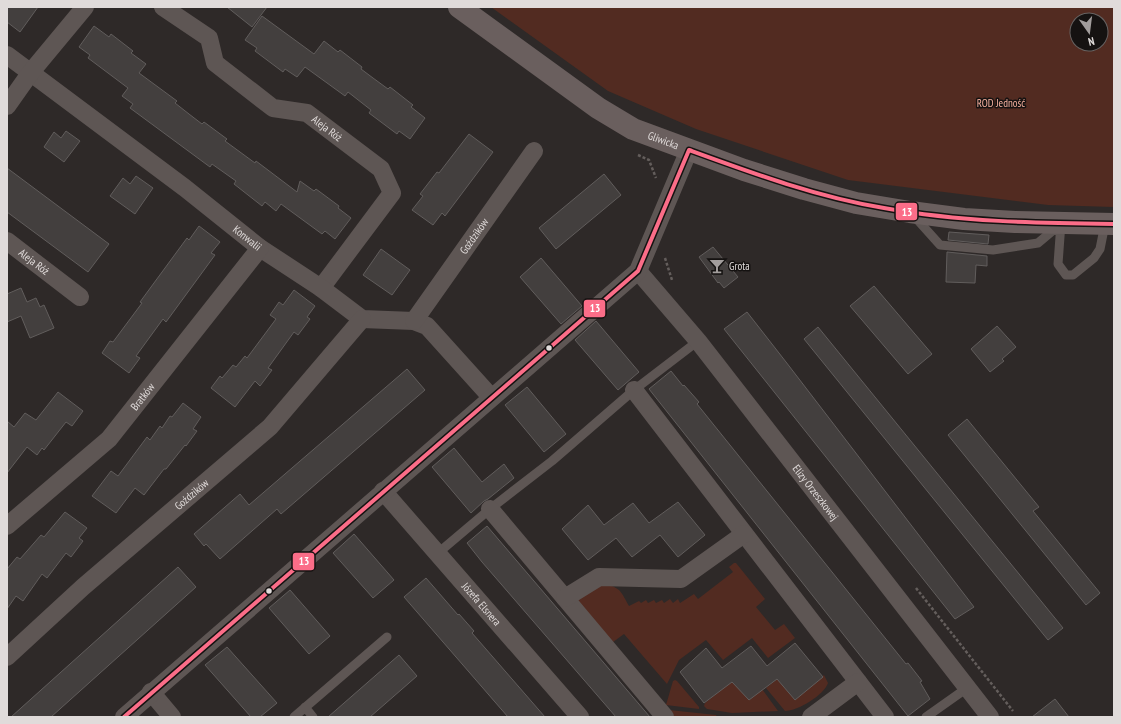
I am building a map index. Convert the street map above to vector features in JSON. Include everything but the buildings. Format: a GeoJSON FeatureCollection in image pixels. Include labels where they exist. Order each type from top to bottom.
{"type":"FeatureCollection","features":[{"type":"Feature","properties":{"kind":"main road","name":"Gliwicka"},"geometry":{"type":"LineString","coordinates":[[459,7],[603,111],[633,129],[744,170],[804,189],[856,203],[910,212],[964,219],[1110,224]]}},
{"type":"Feature","properties":{"kind":"street"},"geometry":{"type":"LineString","coordinates":[[7,106],[31,72],[85,7]]}},
{"type":"Feature","properties":{"kind":"street","name":"Aleja Róż"},"geometry":{"type":"LineString","coordinates":[[163,7],[209,38],[215,63],[273,108],[307,113],[381,169],[392,193],[321,288]]}},
{"type":"Feature","properties":{"kind":"street","name":"Konwalii"},"geometry":{"type":"LineString","coordinates":[[7,56],[31,72],[185,188],[260,248],[321,288],[362,319]]}},
{"type":"Feature","properties":{"kind":"street"},"geometry":{"type":"LineString","coordinates":[[124,717],[638,271],[689,150]]}},
{"type":"Feature","properties":{"kind":"street","name":"Goździków"},"geometry":{"type":"LineString","coordinates":[[414,321],[534,151]]}},
{"type":"Feature","properties":{"kind":"street","name":"Aleja Róż"},"geometry":{"type":"LineString","coordinates":[[7,241],[80,297]]}},
{"type":"Feature","properties":{"kind":"street","name":"Bratków"},"geometry":{"type":"LineString","coordinates":[[7,526],[109,439],[260,248]]}},
{"type":"Feature","properties":{"kind":"street","name":"Elizy Orzeszkowej"},"geometry":{"type":"LineString","coordinates":[[638,271],[698,341],[990,717]]}},
{"type":"Feature","properties":{"kind":"street"},"geometry":{"type":"LineString","coordinates":[[362,319],[414,321],[427,326],[491,397]]}},
{"type":"Feature","properties":{"kind":"street","name":"Goździków"},"geometry":{"type":"LineString","coordinates":[[7,657],[83,587],[270,427],[362,319]]}},
{"type":"Feature","properties":{"kind":"street"},"geometry":{"type":"LineString","coordinates":[[634,390],[885,717]]}},
{"type":"Feature","properties":{"kind":"street","name":"Józefa Elsnera"},"geometry":{"type":"LineString","coordinates":[[383,491],[580,717]]}},
{"type":"Feature","properties":{"kind":"street"},"geometry":{"type":"LineString","coordinates":[[490,509],[665,717]]}},
{"type":"Feature","properties":{"kind":"street"},"geometry":{"type":"LineString","coordinates":[[565,598],[599,577],[681,579],[744,534]]}},
{"type":"Feature","properties":{"kind":"street"},"geometry":{"type":"LineString","coordinates":[[811,717],[858,682]]}},
{"type":"Feature","properties":{"kind":"street"},"geometry":{"type":"LineString","coordinates":[[151,692],[172,717]]}},
{"type":"Feature","properties":{"kind":"lane"},"geometry":{"type":"LineString","coordinates":[[910,212],[940,245],[994,250],[1038,243],[1061,223]]}},
{"type":"Feature","properties":{"kind":"lane"},"geometry":{"type":"LineString","coordinates":[[1061,223],[1058,264],[1066,275],[1074,275],[1094,258],[1100,249],[1110,224]]}},
{"type":"Feature","properties":{"kind":"lane"},"geometry":{"type":"LineString","coordinates":[[438,553],[490,509],[552,462],[634,390],[698,341]]}},
{"type":"Feature","properties":{"kind":"lane"},"geometry":{"type":"LineString","coordinates":[[294,717],[388,637]]}},
{"type":"Feature","properties":{"kind":"lane"},"geometry":{"type":"LineString","coordinates":[[926,717],[967,688]]}},
{"type":"Feature","properties":{"kind":"lane"},"geometry":{"type":"LineString","coordinates":[[305,707],[313,717]]}},
{"type":"Feature","properties":{"kind":"path"},"geometry":{"type":"LineString","coordinates":[[637,154],[649,160],[658,180]]}},
{"type":"Feature","properties":{"kind":"path"},"geometry":{"type":"LineString","coordinates":[[664,257],[671,279],[676,285]]}},
{"type":"Feature","properties":{"kind":"path"},"geometry":{"type":"LineString","coordinates":[[914,585],[1013,711]]}},
{"type":"Feature","properties":{"kind":"green space","name":"ROD Jedność"},"geometry":{"type":"Polygon","coordinates":[[[491,7],[1114,7],[1114,207],[1048,205],[848,180],[696,129],[608,91],[491,7]]]}},
{"type":"Feature","properties":{"kind":"green space"},"geometry":{"type":"Polygon","coordinates":[[[736,563],[765,599],[756,607],[775,630],[784,624],[795,638],[768,658],[752,638],[723,660],[706,640],[679,660],[667,684],[624,634],[609,645],[580,612],[578,599],[592,589],[603,585],[608,585],[619,590],[629,606],[639,601],[641,603],[646,600],[648,603],[654,600],[656,603],[662,600],[664,603],[670,599],[673,603],[678,599],[680,603],[694,594],[698,599],[733,572],[729,567],[736,563]]]}},
{"type":"Feature","properties":{"kind":"green space"},"geometry":{"type":"Polygon","coordinates":[[[824,675],[828,683],[826,688],[810,702],[790,710],[785,711],[766,688],[777,679],[795,700],[824,675]]]}},
{"type":"Feature","properties":{"kind":"green space"},"geometry":{"type":"Polygon","coordinates":[[[675,680],[699,707],[699,709],[666,705],[673,681],[675,680]]]}},
{"type":"Feature","properties":{"kind":"green space"},"geometry":{"type":"Polygon","coordinates":[[[732,681],[749,700],[762,689],[778,711],[732,713],[707,709],[704,706],[705,703],[732,681]]]}},
{"type":"Feature","properties":{"kind":"green space"},"geometry":{"type":"Polygon","coordinates":[[[669,710],[716,715],[717,717],[671,717],[669,710]]]}},
{"type":"Feature","properties":{"kind":"transit line","name":"13"},"geometry":{"type":"LineString","coordinates":[[124,717],[638,271],[689,150],[761,176],[809,191],[834,198],[884,208],[913,213],[970,219],[1114,224]]}},
{"type":"Feature","properties":{"kind":"place","name":"Grota"},"geometry":{"type":"Point","coordinates":[717,266]}}]}
